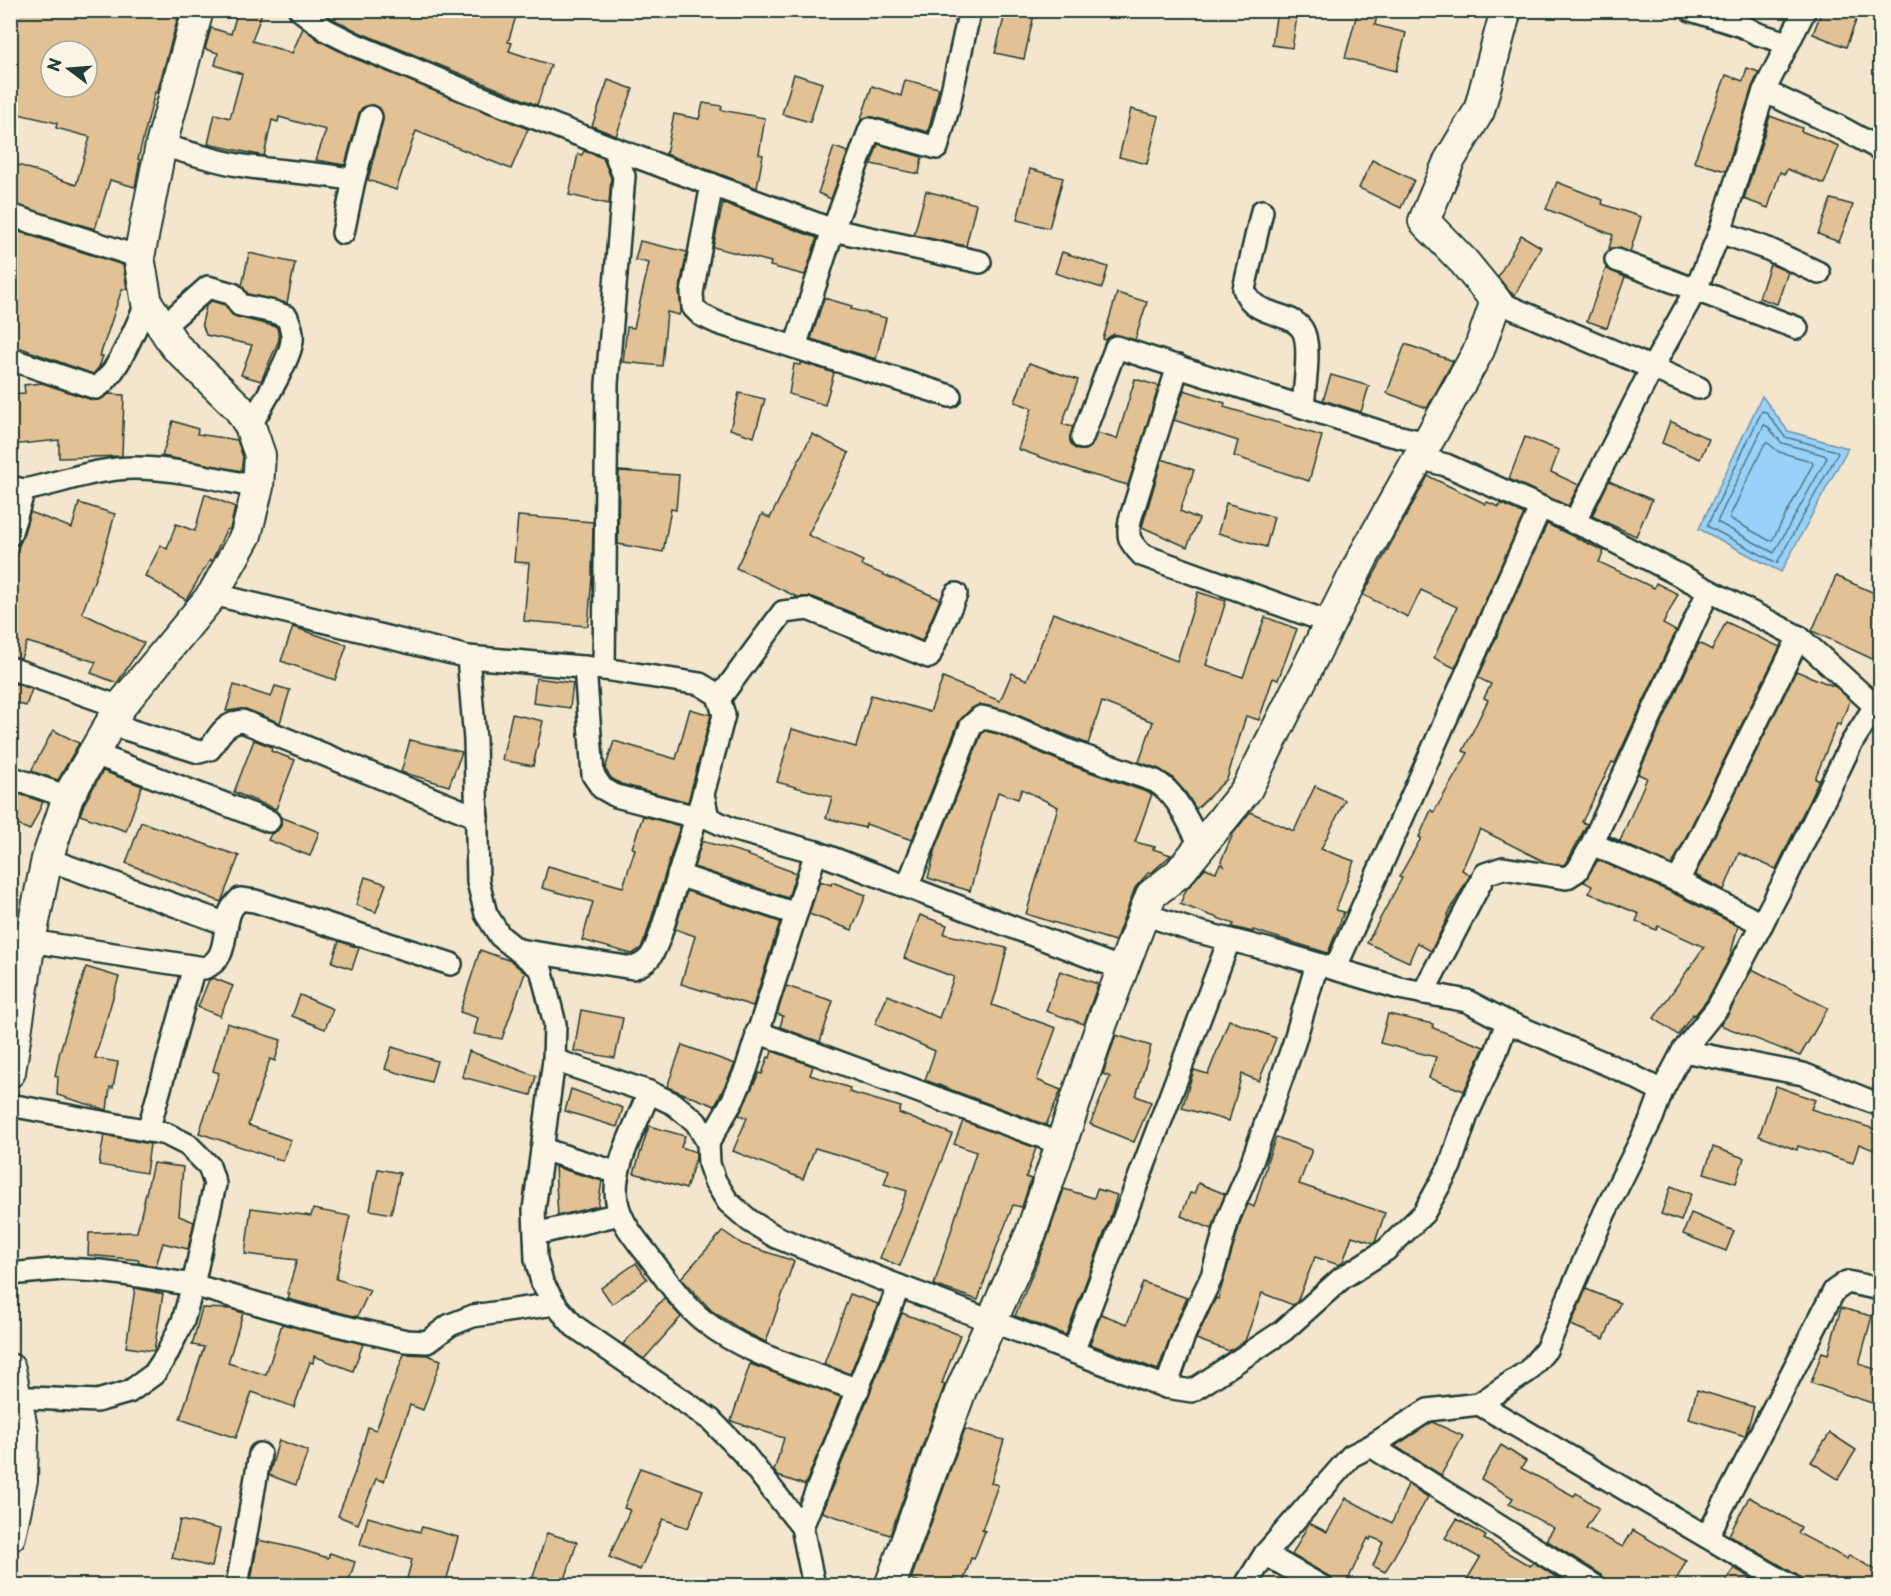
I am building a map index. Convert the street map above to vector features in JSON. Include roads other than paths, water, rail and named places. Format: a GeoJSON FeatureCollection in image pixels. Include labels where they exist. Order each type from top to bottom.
{"type":"FeatureCollection","features":[{"type":"Feature","properties":{"kind":"street"},"geometry":{"type":"LineString","coordinates":[[10,1072],[20,939],[68,797],[115,716],[213,594],[246,536],[258,487],[260,455],[250,426],[238,407],[175,346],[155,315],[139,257],[161,145],[198,10]]}},
{"type":"Feature","properties":{"kind":"street"},"geometry":{"type":"LineString","coordinates":[[300,10],[326,30],[356,45],[478,96],[833,230],[980,262]]}},
{"type":"Feature","properties":{"kind":"street"},"geometry":{"type":"LineString","coordinates":[[795,347],[833,230],[870,129],[937,148],[970,10]]}},
{"type":"Feature","properties":{"kind":"street"},"geometry":{"type":"LineString","coordinates":[[1506,10],[1479,111],[1449,161],[1424,221],[1464,261],[1496,301],[1699,388]]}},
{"type":"Feature","properties":{"kind":"street"},"geometry":{"type":"LineString","coordinates":[[1690,10],[1742,26],[1787,44]]}},
{"type":"Feature","properties":{"kind":"street"},"geometry":{"type":"LineString","coordinates":[[1574,523],[1652,368],[1695,291],[1720,232],[1764,91],[1805,10]]}},
{"type":"Feature","properties":{"kind":"street"},"geometry":{"type":"LineString","coordinates":[[1764,91],[1881,149]]}},
{"type":"Feature","properties":{"kind":"street"},"geometry":{"type":"LineString","coordinates":[[343,233],[371,117]]}},
{"type":"Feature","properties":{"kind":"street"},"geometry":{"type":"LineString","coordinates":[[161,145],[238,165],[286,172],[325,174],[354,180]]}},
{"type":"Feature","properties":{"kind":"street"},"geometry":{"type":"LineString","coordinates":[[613,148],[624,176],[607,384],[595,668],[593,775],[602,788],[616,796],[696,817]]}},
{"type":"Feature","properties":{"kind":"street"},"geometry":{"type":"LineString","coordinates":[[712,184],[692,293],[693,307],[701,315],[718,323],[950,396]]}},
{"type":"Feature","properties":{"kind":"street"},"geometry":{"type":"LineString","coordinates":[[1262,211],[1244,289],[1247,300],[1259,308],[1296,324],[1303,330],[1306,348],[1303,407]]}},
{"type":"Feature","properties":{"kind":"street"},"geometry":{"type":"LineString","coordinates":[[10,214],[139,257]]}},
{"type":"Feature","properties":{"kind":"street"},"geometry":{"type":"LineString","coordinates":[[1720,232],[1768,249],[1819,273]]}},
{"type":"Feature","properties":{"kind":"street"},"geometry":{"type":"LineString","coordinates":[[1616,260],[1797,328]]}},
{"type":"Feature","properties":{"kind":"street"},"geometry":{"type":"LineString","coordinates":[[10,359],[96,388],[106,382],[155,315],[208,287],[233,294],[240,304],[287,317],[292,329],[292,342],[286,358],[250,426]]}},
{"type":"Feature","properties":{"kind":"street"},"geometry":{"type":"LineString","coordinates":[[890,1586],[961,1390],[1031,1233],[1122,969],[1151,895],[1179,873],[1247,789],[1328,622],[1479,350],[1496,301]]}},
{"type":"Feature","properties":{"kind":"street"},"geometry":{"type":"LineString","coordinates":[[1082,438],[1116,347],[1387,434],[1446,465],[1592,530],[1708,592],[1799,637],[1878,709],[1851,744],[1762,924],[1718,1007],[1683,1051],[1662,1091],[1652,1118],[1605,1212],[1546,1350],[1528,1371],[1479,1404],[1428,1410],[1351,1456],[1265,1554],[1245,1586]]}},
{"type":"Feature","properties":{"kind":"street"},"geometry":{"type":"LineString","coordinates":[[1178,366],[1127,536],[1142,555],[1328,622]]}},
{"type":"Feature","properties":{"kind":"street"},"geometry":{"type":"LineString","coordinates":[[10,535],[17,488],[132,468],[170,470],[258,487]]}},
{"type":"Feature","properties":{"kind":"street"},"geometry":{"type":"LineString","coordinates":[[1167,1387],[1185,1333],[1212,1276],[1229,1216],[1248,1173],[1294,1043],[1326,966],[1540,508]]}},
{"type":"Feature","properties":{"kind":"street"},"geometry":{"type":"LineString","coordinates":[[1423,993],[1485,874],[1503,868],[1566,878],[1577,871],[1592,844],[1708,592]]}},
{"type":"Feature","properties":{"kind":"street"},"geometry":{"type":"LineString","coordinates":[[213,594],[468,657],[595,668],[700,684],[718,694],[724,715],[703,794],[653,954],[645,964],[633,968],[517,949]]}},
{"type":"Feature","properties":{"kind":"street"},"geometry":{"type":"LineString","coordinates":[[719,699],[783,612],[808,609],[929,657],[957,594]]}},
{"type":"Feature","properties":{"kind":"street"},"geometry":{"type":"LineString","coordinates":[[1678,881],[1799,637]]}},
{"type":"Feature","properties":{"kind":"street"},"geometry":{"type":"LineString","coordinates":[[468,657],[475,740],[478,882],[486,914],[500,936],[541,969],[555,1024],[554,1060],[534,1210],[536,1259],[542,1282],[555,1304],[574,1326],[711,1420],[744,1454],[802,1527],[814,1586]]}},
{"type":"Feature","properties":{"kind":"street"},"geometry":{"type":"LineString","coordinates":[[10,668],[199,752],[210,750],[221,732],[230,723],[242,721],[477,817]]}},
{"type":"Feature","properties":{"kind":"street"},"geometry":{"type":"LineString","coordinates":[[907,887],[971,726],[981,717],[1002,722],[1069,751],[1155,781],[1165,787],[1174,798],[1201,846]]}},
{"type":"Feature","properties":{"kind":"street"},"geometry":{"type":"LineString","coordinates":[[92,753],[269,821]]}},
{"type":"Feature","properties":{"kind":"street"},"geometry":{"type":"LineString","coordinates":[[10,777],[68,797]]}},
{"type":"Feature","properties":{"kind":"street"},"geometry":{"type":"LineString","coordinates":[[703,794],[708,818],[732,829],[816,852],[1122,969]]}},
{"type":"Feature","properties":{"kind":"street"},"geometry":{"type":"LineString","coordinates":[[1592,844],[1678,881],[1762,924]]}},
{"type":"Feature","properties":{"kind":"street"},"geometry":{"type":"LineString","coordinates":[[708,1143],[737,1090],[816,852]]}},
{"type":"Feature","properties":{"kind":"street"},"geometry":{"type":"LineString","coordinates":[[47,859],[227,924]]}},
{"type":"Feature","properties":{"kind":"street"},"geometry":{"type":"LineString","coordinates":[[678,875],[796,914]]}},
{"type":"Feature","properties":{"kind":"street"},"geometry":{"type":"LineString","coordinates":[[20,939],[204,968],[213,965],[221,953],[231,909],[240,898],[451,964]]}},
{"type":"Feature","properties":{"kind":"street"},"geometry":{"type":"LineString","coordinates":[[1144,914],[1229,941],[1399,988],[1467,1001],[1507,1022],[1623,1071],[1662,1091]]}},
{"type":"Feature","properties":{"kind":"street"},"geometry":{"type":"LineString","coordinates":[[1073,1352],[1229,941]]}},
{"type":"Feature","properties":{"kind":"street"},"geometry":{"type":"LineString","coordinates":[[148,1131],[194,967]]}},
{"type":"Feature","properties":{"kind":"street"},"geometry":{"type":"LineString","coordinates":[[554,1060],[650,1092],[674,1104],[696,1122],[708,1143],[709,1164],[715,1181],[728,1202],[750,1221],[776,1237],[1167,1387],[1192,1391],[1283,1331],[1342,1278],[1386,1250],[1424,1213],[1450,1166],[1467,1115],[1507,1022]]}},
{"type":"Feature","properties":{"kind":"street"},"geometry":{"type":"LineString","coordinates":[[757,1032],[1061,1144]]}},
{"type":"Feature","properties":{"kind":"street"},"geometry":{"type":"LineString","coordinates":[[1683,1051],[1803,1074],[1881,1105]]}},
{"type":"Feature","properties":{"kind":"street"},"geometry":{"type":"LineString","coordinates":[[650,1092],[618,1173],[616,1192],[620,1214],[631,1233],[688,1307],[704,1321],[729,1338],[755,1350],[858,1390]]}},
{"type":"Feature","properties":{"kind":"street"},"geometry":{"type":"LineString","coordinates":[[10,1105],[166,1134],[189,1144],[209,1166],[215,1184],[194,1285],[183,1321],[166,1356],[154,1374],[129,1392],[97,1401],[12,1388],[22,1433],[22,1480],[10,1536]]}},
{"type":"Feature","properties":{"kind":"street"},"geometry":{"type":"LineString","coordinates":[[542,1149],[618,1173]]}},
{"type":"Feature","properties":{"kind":"street"},"geometry":{"type":"LineString","coordinates":[[535,1234],[620,1214]]}},
{"type":"Feature","properties":{"kind":"street"},"geometry":{"type":"LineString","coordinates":[[10,1275],[63,1269],[100,1270],[194,1285],[307,1318],[406,1341],[427,1342],[450,1325],[473,1316],[555,1304]]}},
{"type":"Feature","properties":{"kind":"street"},"geometry":{"type":"LineString","coordinates":[[1707,1537],[1833,1291],[1847,1282],[1881,1289]]}},
{"type":"Feature","properties":{"kind":"street"},"geometry":{"type":"LineString","coordinates":[[802,1527],[899,1286]]}},
{"type":"Feature","properties":{"kind":"street"},"geometry":{"type":"LineString","coordinates":[[1479,1404],[1791,1586]]}},
{"type":"Feature","properties":{"kind":"street"},"geometry":{"type":"LineString","coordinates":[[1371,1446],[1594,1586]]}},
{"type":"Feature","properties":{"kind":"street"},"geometry":{"type":"LineString","coordinates":[[237,1586],[260,1454]]}},
{"type":"Feature","properties":{"kind":"street"},"geometry":{"type":"LineString","coordinates":[[1265,1554],[1321,1586]]}},
{"type":"Feature","properties":{"kind":"water"},"geometry":{"type":"Polygon","coordinates":[[[1762,396],[1788,431],[1848,448],[1781,572],[1699,529],[1762,396]]]}}]}
